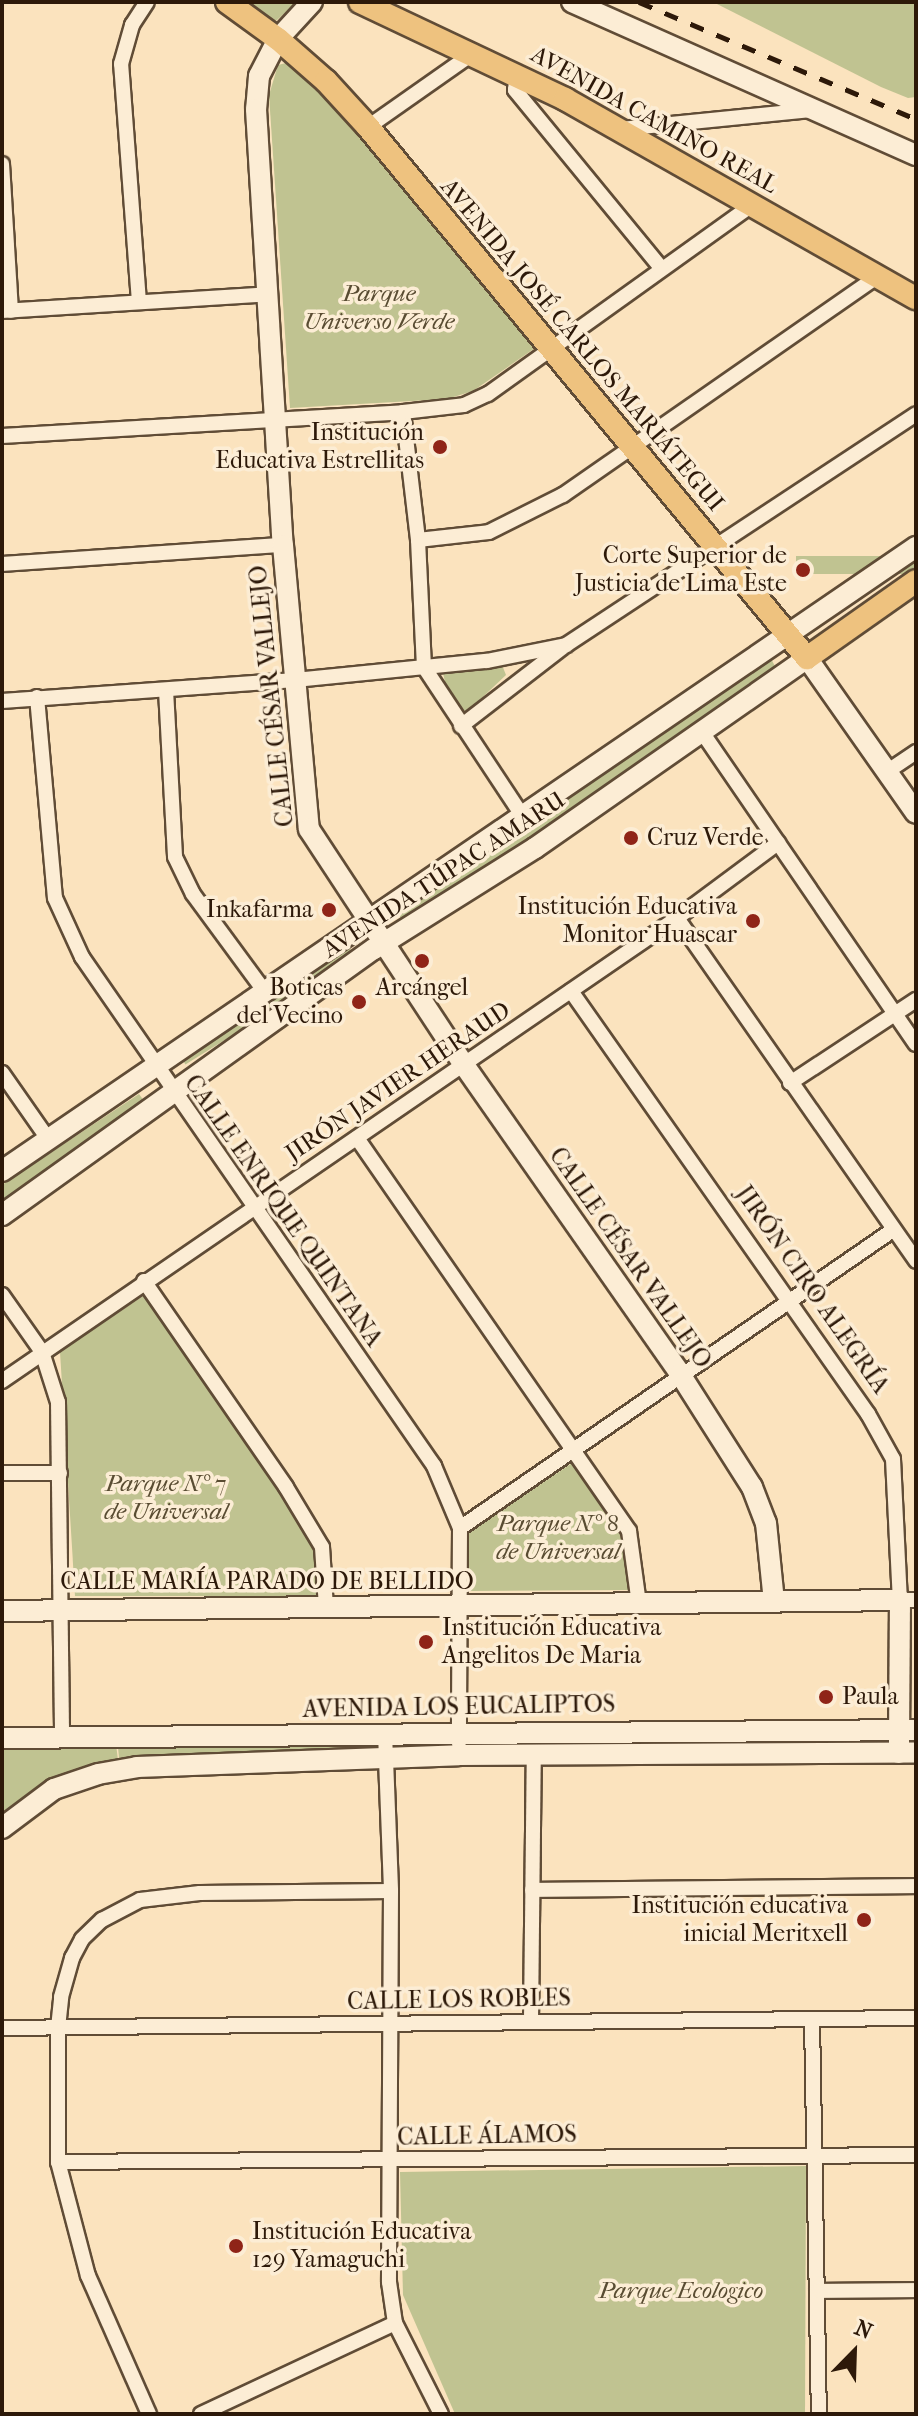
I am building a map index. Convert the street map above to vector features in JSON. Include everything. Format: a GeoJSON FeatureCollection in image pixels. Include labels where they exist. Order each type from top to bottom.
{"type":"FeatureCollection","features":[{"type":"Feature","properties":{"kind":"main road","name":"AVENIDA JOSÉ CARLOS MARIÁTEGUI"},"geometry":{"type":"LineString","coordinates":[[227,2],[278,39],[326,81],[368,127],[807,658]]}},
{"type":"Feature","properties":{"kind":"main road","name":"AVENIDA CAMINO REAL"},"geometry":{"type":"LineString","coordinates":[[360,2],[517,75],[621,129],[916,298]]}},
{"type":"Feature","properties":{"kind":"main road","name":"AVENIDA TÚPAC AMARU"},"geometry":{"type":"LineString","coordinates":[[807,658],[916,581]]}},
{"type":"Feature","properties":{"kind":"street"},"geometry":{"type":"LineString","coordinates":[[139,302],[121,64],[132,25],[147,2]]}},
{"type":"Feature","properties":{"kind":"street","name":"CALLE CÉSAR VALLEJO"},"geometry":{"type":"LineString","coordinates":[[312,2],[278,39],[259,76],[256,109],[283,545],[309,829],[464,1065],[680,1374],[752,1487],[766,1523],[774,1602]]}},
{"type":"Feature","properties":{"kind":"street"},"geometry":{"type":"LineString","coordinates":[[572,2],[916,155]]}},
{"type":"Feature","properties":{"kind":"street"},"geometry":{"type":"LineString","coordinates":[[368,127],[472,54]]}},
{"type":"Feature","properties":{"kind":"street"},"geometry":{"type":"LineString","coordinates":[[517,75],[515,90],[661,268]]}},
{"type":"Feature","properties":{"kind":"street"},"geometry":{"type":"LineString","coordinates":[[621,129],[815,110]]}},
{"type":"Feature","properties":{"kind":"street"},"geometry":{"type":"LineString","coordinates":[[2,164],[6,311],[269,294]]}},
{"type":"Feature","properties":{"kind":"street"},"geometry":{"type":"LineString","coordinates":[[2,436],[403,412],[464,405],[488,394],[753,204]]}},
{"type":"Feature","properties":{"kind":"street"},"geometry":{"type":"LineString","coordinates":[[418,540],[489,532],[563,495],[879,275]]}},
{"type":"Feature","properties":{"kind":"street"},"geometry":{"type":"LineString","coordinates":[[403,412],[418,540],[424,667],[522,815]]}},
{"type":"Feature","properties":{"kind":"street"},"geometry":{"type":"LineString","coordinates":[[461,726],[566,645],[916,414]]}},
{"type":"Feature","properties":{"kind":"street"},"geometry":{"type":"LineString","coordinates":[[2,564],[283,545]]}},
{"type":"Feature","properties":{"kind":"street","name":"AVENIDA TÚPAC AMARU"},"geometry":{"type":"LineString","coordinates":[[2,1171],[153,1065],[265,992],[916,547]]}},
{"type":"Feature","properties":{"kind":"street"},"geometry":{"type":"LineString","coordinates":[[2,701],[295,680],[487,661],[566,645]]}},
{"type":"Feature","properties":{"kind":"street","name":"AVENIDA TÚPAC AMARU"},"geometry":{"type":"LineString","coordinates":[[2,1215],[384,944],[535,848],[807,658]]}},
{"type":"Feature","properties":{"kind":"street","name":"AVENIDA JOSÉ CARLOS MARIÁTEGUI"},"geometry":{"type":"LineString","coordinates":[[807,658],[916,813]]}},
{"type":"Feature","properties":{"kind":"street"},"geometry":{"type":"LineString","coordinates":[[166,690],[175,857],[193,894],[265,992]]}},
{"type":"Feature","properties":{"kind":"street","name":"CALLE ENRIQUE QUINTANA"},"geometry":{"type":"LineString","coordinates":[[37,697],[55,898],[82,957],[153,1065],[434,1466],[460,1528],[459,1755]]}},
{"type":"Feature","properties":{"kind":"street"},"geometry":{"type":"LineString","coordinates":[[702,732],[916,1044]]}},
{"type":"Feature","properties":{"kind":"street"},"geometry":{"type":"LineString","coordinates":[[888,771],[916,752]]}},
{"type":"Feature","properties":{"kind":"street","name":"JIRÓN JAVIER HERAUD"},"geometry":{"type":"LineString","coordinates":[[2,1381],[677,918],[778,843]]}},
{"type":"Feature","properties":{"kind":"street"},"geometry":{"type":"LineString","coordinates":[[677,918],[916,1261]]}},
{"type":"Feature","properties":{"kind":"street","name":"JIRÓN CIRO ALEGRÍA"},"geometry":{"type":"LineString","coordinates":[[571,991],[868,1414],[893,1459],[908,1600],[907,1753]]}},
{"type":"Feature","properties":{"kind":"street"},"geometry":{"type":"LineString","coordinates":[[790,1083],[916,1000]]}},
{"type":"Feature","properties":{"kind":"street"},"geometry":{"type":"LineString","coordinates":[[2,1073],[48,1139]]}},
{"type":"Feature","properties":{"kind":"street"},"geometry":{"type":"LineString","coordinates":[[357,1138],[629,1531],[639,1604]]}},
{"type":"Feature","properties":{"kind":"street"},"geometry":{"type":"LineString","coordinates":[[460,1528],[893,1230]]}},
{"type":"Feature","properties":{"kind":"street"},"geometry":{"type":"LineString","coordinates":[[144,1281],[286,1487],[322,1547],[326,1608]]}},
{"type":"Feature","properties":{"kind":"street"},"geometry":{"type":"LineString","coordinates":[[2,1295],[42,1352],[58,1402],[62,1738]]}},
{"type":"Feature","properties":{"kind":"street"},"geometry":{"type":"LineString","coordinates":[[2,1473],[60,1473]]}},
{"type":"Feature","properties":{"kind":"street","name":"CALLE MARÍA PARADO DE BELLIDO"},"geometry":{"type":"LineString","coordinates":[[2,1611],[62,1608],[458,1608],[908,1600]]}},
{"type":"Feature","properties":{"kind":"street","name":"AVENIDA LOS EUCALIPTOS"},"geometry":{"type":"LineString","coordinates":[[2,1738],[908,1730]]}},
{"type":"Feature","properties":{"kind":"street"},"geometry":{"type":"LineString","coordinates":[[385,1733],[391,1891],[388,2262],[395,2323],[441,2414]]}},
{"type":"Feature","properties":{"kind":"street","name":"AVENIDA LOS EUCALIPTOS"},"geometry":{"type":"LineString","coordinates":[[2,1828],[54,1789],[98,1774],[196,1762],[459,1755],[907,1753]]}},
{"type":"Feature","properties":{"kind":"street"},"geometry":{"type":"LineString","coordinates":[[531,2021],[534,1755]]}},
{"type":"Feature","properties":{"kind":"street"},"geometry":{"type":"LineString","coordinates":[[532,1890],[916,1886]]}},
{"type":"Feature","properties":{"kind":"street"},"geometry":{"type":"LineString","coordinates":[[149,2414],[88,2276],[58,2162],[58,2028],[61,1997],[72,1958],[82,1939],[118,1909],[140,1900],[200,1893],[391,1891]]}},
{"type":"Feature","properties":{"kind":"street","name":"CALLE LOS ROBLES"},"geometry":{"type":"LineString","coordinates":[[2,2028],[916,2018]]}},
{"type":"Feature","properties":{"kind":"street"},"geometry":{"type":"LineString","coordinates":[[812,2019],[819,2414]]}},
{"type":"Feature","properties":{"kind":"street","name":"CALLE ÁLAMOS"},"geometry":{"type":"LineString","coordinates":[[58,2162],[916,2155]]}},
{"type":"Feature","properties":{"kind":"street"},"geometry":{"type":"LineString","coordinates":[[817,2291],[916,2290]]}},
{"type":"Feature","properties":{"kind":"street"},"geometry":{"type":"LineString","coordinates":[[201,2414],[395,2323]]}},
{"type":"Feature","properties":{"kind":"green space"},"geometry":{"type":"Polygon","coordinates":[[[243,2],[297,2],[277,20],[271,21],[243,2]]]}},
{"type":"Feature","properties":{"kind":"green space"},"geometry":{"type":"Polygon","coordinates":[[[713,2],[916,2],[916,97],[908,98],[881,87],[713,2]]]}},
{"type":"Feature","properties":{"kind":"green space","name":"Parque Universo Verde"},"geometry":{"type":"Polygon","coordinates":[[[286,63],[338,110],[538,346],[473,391],[447,399],[290,408],[269,95],[278,65],[286,63]]]}},
{"type":"Feature","properties":{"kind":"green space"},"geometry":{"type":"Polygon","coordinates":[[[796,556],[916,556],[916,574],[796,574],[796,556]]]}},
{"type":"Feature","properties":{"kind":"green space"},"geometry":{"type":"Polygon","coordinates":[[[770,657],[776,668],[405,926],[398,913],[770,657]]]}},
{"type":"Feature","properties":{"kind":"green space"},"geometry":{"type":"Polygon","coordinates":[[[502,665],[506,675],[468,711],[461,710],[443,673],[502,665]]]}},
{"type":"Feature","properties":{"kind":"green space"},"geometry":{"type":"Polygon","coordinates":[[[349,947],[356,958],[185,1065],[179,1054],[349,947]]]}},
{"type":"Feature","properties":{"kind":"green space"},"geometry":{"type":"Polygon","coordinates":[[[139,1094],[147,1105],[2,1206],[2,1185],[139,1094]]]}},
{"type":"Feature","properties":{"kind":"green space","name":"Parque Nº 7 de Universal"},"geometry":{"type":"Polygon","coordinates":[[[146,1294],[321,1556],[322,1596],[75,1596],[60,1352],[146,1294]]]}},
{"type":"Feature","properties":{"kind":"green space","name":"Parque Nº 8 de Universal"},"geometry":{"type":"Polygon","coordinates":[[[572,1463],[624,1541],[629,1590],[470,1591],[467,1534],[572,1463]]]}},
{"type":"Feature","properties":{"kind":"green space"},"geometry":{"type":"Polygon","coordinates":[[[878,1739],[878,1744],[473,1750],[473,1743],[878,1739]]]}},
{"type":"Feature","properties":{"kind":"green space"},"geometry":{"type":"Polygon","coordinates":[[[116,1744],[118,1760],[69,1773],[19,1802],[2,1818],[2,1746],[116,1744]]]}},
{"type":"Feature","properties":{"kind":"green space"},"geometry":{"type":"Polygon","coordinates":[[[370,1744],[370,1751],[119,1758],[118,1747],[370,1744]]]}},
{"type":"Feature","properties":{"kind":"green space","name":"Parque Ecologico"},"geometry":{"type":"Polygon","coordinates":[[[806,2166],[805,2414],[455,2414],[403,2295],[400,2172],[806,2166]]]}},
{"type":"Feature","properties":{"kind":"railway"},"geometry":{"type":"LineString","coordinates":[[639,2],[916,119]]}},
{"type":"Feature","properties":{"kind":"place","name":"Institución Educativa Estrellitas"},"geometry":{"type":"Point","coordinates":[440,447]}},
{"type":"Feature","properties":{"kind":"place","name":"Corte Superior de Justicia de Lima Este"},"geometry":{"type":"Point","coordinates":[803,570]}},
{"type":"Feature","properties":{"kind":"place","name":"Cruz Verde"},"geometry":{"type":"Point","coordinates":[631,838]}},
{"type":"Feature","properties":{"kind":"place","name":"Inkafarma"},"geometry":{"type":"Point","coordinates":[329,910]}},
{"type":"Feature","properties":{"kind":"place","name":"Institución Educativa Monitor Huascar"},"geometry":{"type":"Point","coordinates":[753,921]}},
{"type":"Feature","properties":{"kind":"place","name":"Arcángel"},"geometry":{"type":"Point","coordinates":[422,961]}},
{"type":"Feature","properties":{"kind":"place","name":"Boticas del Vecino"},"geometry":{"type":"Point","coordinates":[359,1002]}},
{"type":"Feature","properties":{"kind":"place","name":"Institución Educativa Angelitos De Maria"},"geometry":{"type":"Point","coordinates":[426,1642]}},
{"type":"Feature","properties":{"kind":"place","name":"Paula"},"geometry":{"type":"Point","coordinates":[826,1697]}},
{"type":"Feature","properties":{"kind":"place","name":"Institución educativa inicial Meritxell"},"geometry":{"type":"Point","coordinates":[864,1920]}},
{"type":"Feature","properties":{"kind":"place","name":"Institución Educativa 129 Yamaguchi"},"geometry":{"type":"Point","coordinates":[236,2246]}}]}
